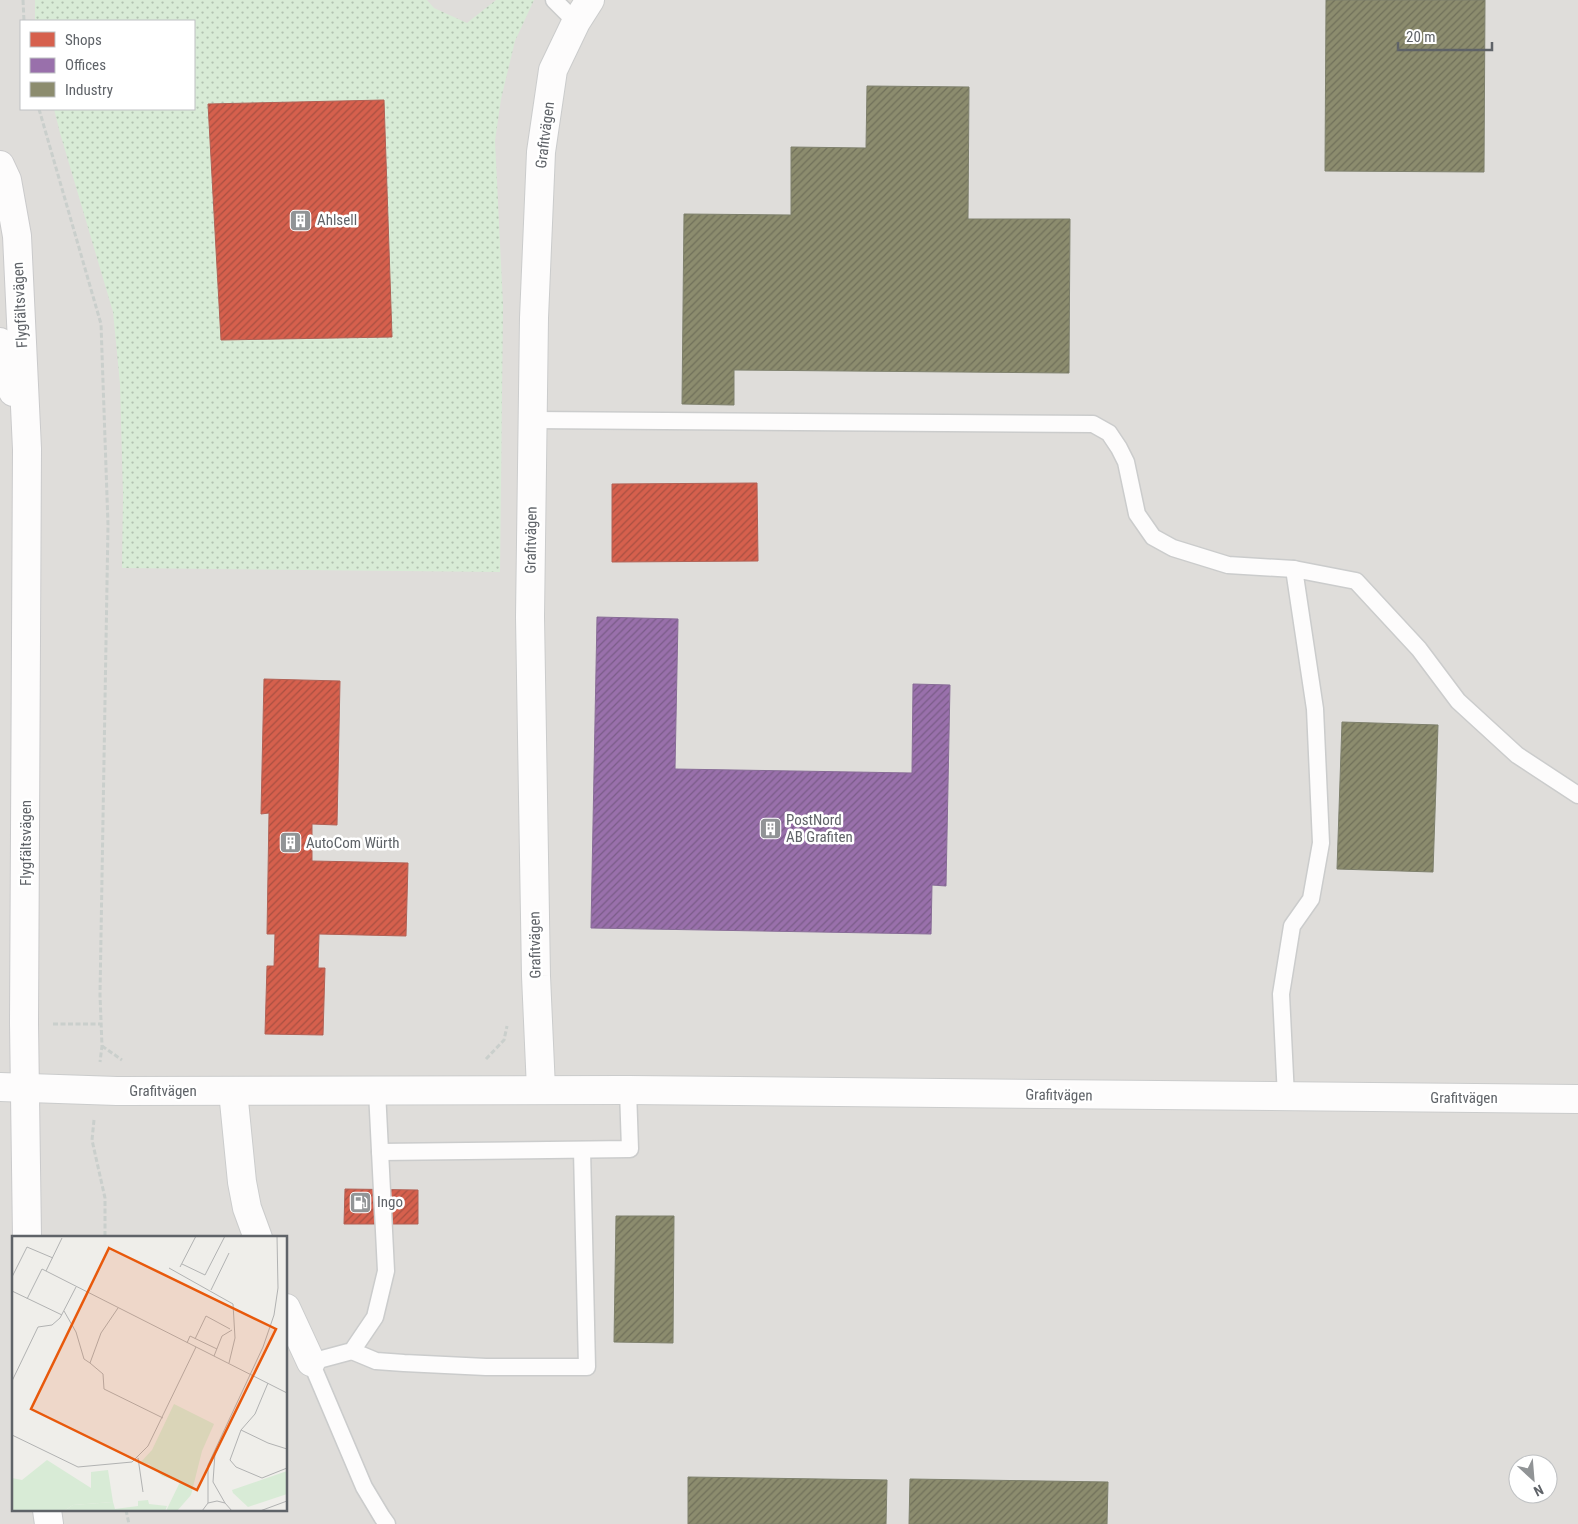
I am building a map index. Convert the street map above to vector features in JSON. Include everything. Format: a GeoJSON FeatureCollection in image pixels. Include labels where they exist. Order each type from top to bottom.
{"type":"FeatureCollection","features":[{"type":"Feature","properties":{"kind":"street","name":"Grafitvägen"},"geometry":{"type":"LineString","coordinates":[[541,1089],[536,966],[530,628],[534,318],[541,152],[553,70],[583,11]]}},
{"type":"Feature","properties":{"kind":"street","name":"Flygfältsvägen"},"geometry":{"type":"LineString","coordinates":[[0,165],[7,180],[17,236],[27,448],[12,1088],[27,1236]]}},
{"type":"Feature","properties":{"kind":"street","name":"Flygfältsvägen"},"geometry":{"type":"LineString","coordinates":[[0,342],[27,448]]}},
{"type":"Feature","properties":{"kind":"street","name":"Grafitvägen"},"geometry":{"type":"LineString","coordinates":[[12,1088],[233,1091],[541,1089],[1578,1099]]}},
{"type":"Feature","properties":{"kind":"street"},"geometry":{"type":"LineString","coordinates":[[233,1091],[242,1182],[247,1208],[257,1236]]}},
{"type":"Feature","properties":{"kind":"street"},"geometry":{"type":"LineString","coordinates":[[288,1312],[310,1362]]}},
{"type":"Feature","properties":{"kind":"lane"},"geometry":{"type":"LineString","coordinates":[[554,0],[583,11]]}},
{"type":"Feature","properties":{"kind":"lane"},"geometry":{"type":"LineString","coordinates":[[532,420],[1093,424],[1109,432],[1119,448],[1126,462],[1137,514],[1153,537],[1173,548],[1228,565],[1294,569],[1356,581],[1419,649],[1458,701],[1517,755],[1578,795]]}},
{"type":"Feature","properties":{"kind":"lane"},"geometry":{"type":"LineString","coordinates":[[1286,1097],[1281,994],[1292,926],[1311,899],[1321,843],[1315,709],[1294,569]]}},
{"type":"Feature","properties":{"kind":"lane"},"geometry":{"type":"LineString","coordinates":[[380,1152],[630,1149],[628,1090]]}},
{"type":"Feature","properties":{"kind":"lane"},"geometry":{"type":"LineString","coordinates":[[352,1351],[375,1318],[386,1272],[377,1091]]}},
{"type":"Feature","properties":{"kind":"lane"},"geometry":{"type":"LineString","coordinates":[[387,1524],[364,1487],[310,1362],[352,1351],[376,1361],[404,1363],[486,1367],[587,1367],[582,1150]]}},
{"type":"Feature","properties":{"kind":"path"},"geometry":{"type":"LineString","coordinates":[[23,0],[24,20]]}},
{"type":"Feature","properties":{"kind":"path"},"geometry":{"type":"LineString","coordinates":[[39,110],[101,324],[108,524],[100,995],[102,1046],[92,1140],[105,1198],[105,1236]]}},
{"type":"Feature","properties":{"kind":"path"},"geometry":{"type":"LineString","coordinates":[[483,1062],[504,1040],[507,1021]]}},
{"type":"Feature","properties":{"kind":"path"},"geometry":{"type":"LineString","coordinates":[[102,1046],[120,1059],[129,1062]]}},
{"type":"Feature","properties":{"kind":"shaded area"},"geometry":{"type":"Polygon","coordinates":[[[0,0],[1578,0],[1578,1524],[0,1524],[0,0]]]}},
{"type":"Feature","properties":{"kind":"green space"},"geometry":{"type":"Polygon","coordinates":[[[35,0],[427,0],[434,8],[467,23],[496,0],[534,0],[515,41],[501,99],[495,141],[503,305],[500,572],[122,568],[123,495],[120,384],[113,312],[54,110],[195,110],[195,20],[35,20],[35,0]]]}},
{"type":"Feature","properties":{"kind":"building: Shops","name":"Ahlsell"},"geometry":{"type":"Polygon","coordinates":[[[384,100],[392,337],[221,340],[208,104],[384,100]]]}},
{"type":"Feature","properties":{"kind":"building: Shops"},"geometry":{"type":"Polygon","coordinates":[[[757,483],[758,561],[612,562],[612,484],[757,483]]]}},
{"type":"Feature","properties":{"kind":"building: Shops","name":"AutoCom Würth"},"geometry":{"type":"Polygon","coordinates":[[[264,679],[340,681],[337,825],[312,824],[312,861],[408,863],[406,936],[319,934],[318,968],[325,968],[323,1035],[265,1034],[267,966],[274,966],[275,934],[267,934],[269,813],[261,814],[264,679]]]}},
{"type":"Feature","properties":{"kind":"building: Shops"},"geometry":{"type":"Polygon","coordinates":[[[345,1189],[418,1190],[418,1224],[344,1224],[345,1189]]]}},
{"type":"Feature","properties":{"kind":"building: Offices","name":"PostNord AB Grafiten"},"geometry":{"type":"Polygon","coordinates":[[[597,617],[678,619],[675,769],[912,773],[913,684],[950,685],[946,886],[932,885],[931,934],[591,928],[597,617]]]}},
{"type":"Feature","properties":{"kind":"building: Industry"},"geometry":{"type":"Polygon","coordinates":[[[1326,0],[1485,0],[1484,172],[1325,171],[1326,0]]]}},
{"type":"Feature","properties":{"kind":"building: Industry"},"geometry":{"type":"Polygon","coordinates":[[[867,86],[969,87],[968,219],[1070,219],[1069,373],[734,370],[734,405],[682,404],[684,214],[791,215],[791,147],[866,148],[867,86]]]}},
{"type":"Feature","properties":{"kind":"building: Industry"},"geometry":{"type":"Polygon","coordinates":[[[1342,722],[1438,725],[1433,872],[1337,869],[1342,722]]]}},
{"type":"Feature","properties":{"kind":"building: Industry"},"geometry":{"type":"Polygon","coordinates":[[[616,1216],[674,1216],[673,1343],[614,1342],[616,1216]]]}},
{"type":"Feature","properties":{"kind":"building: Industry"},"geometry":{"type":"Polygon","coordinates":[[[688,1477],[887,1480],[886,1524],[688,1524],[688,1477]]]}},
{"type":"Feature","properties":{"kind":"building: Industry"},"geometry":{"type":"Polygon","coordinates":[[[910,1479],[1108,1482],[1107,1524],[909,1524],[910,1479]]]}},
{"type":"Feature","properties":{"kind":"place","name":"Ahlsell"},"geometry":{"type":"Point","coordinates":[301,220]}},
{"type":"Feature","properties":{"kind":"place","name":"PostNord AB Grafiten"},"geometry":{"type":"Point","coordinates":[770,829]}},
{"type":"Feature","properties":{"kind":"place","name":"AutoCom Würth"},"geometry":{"type":"Point","coordinates":[290,843]}},
{"type":"Feature","properties":{"kind":"place","name":"Ingo"},"geometry":{"type":"Point","coordinates":[361,1202]}}]}
